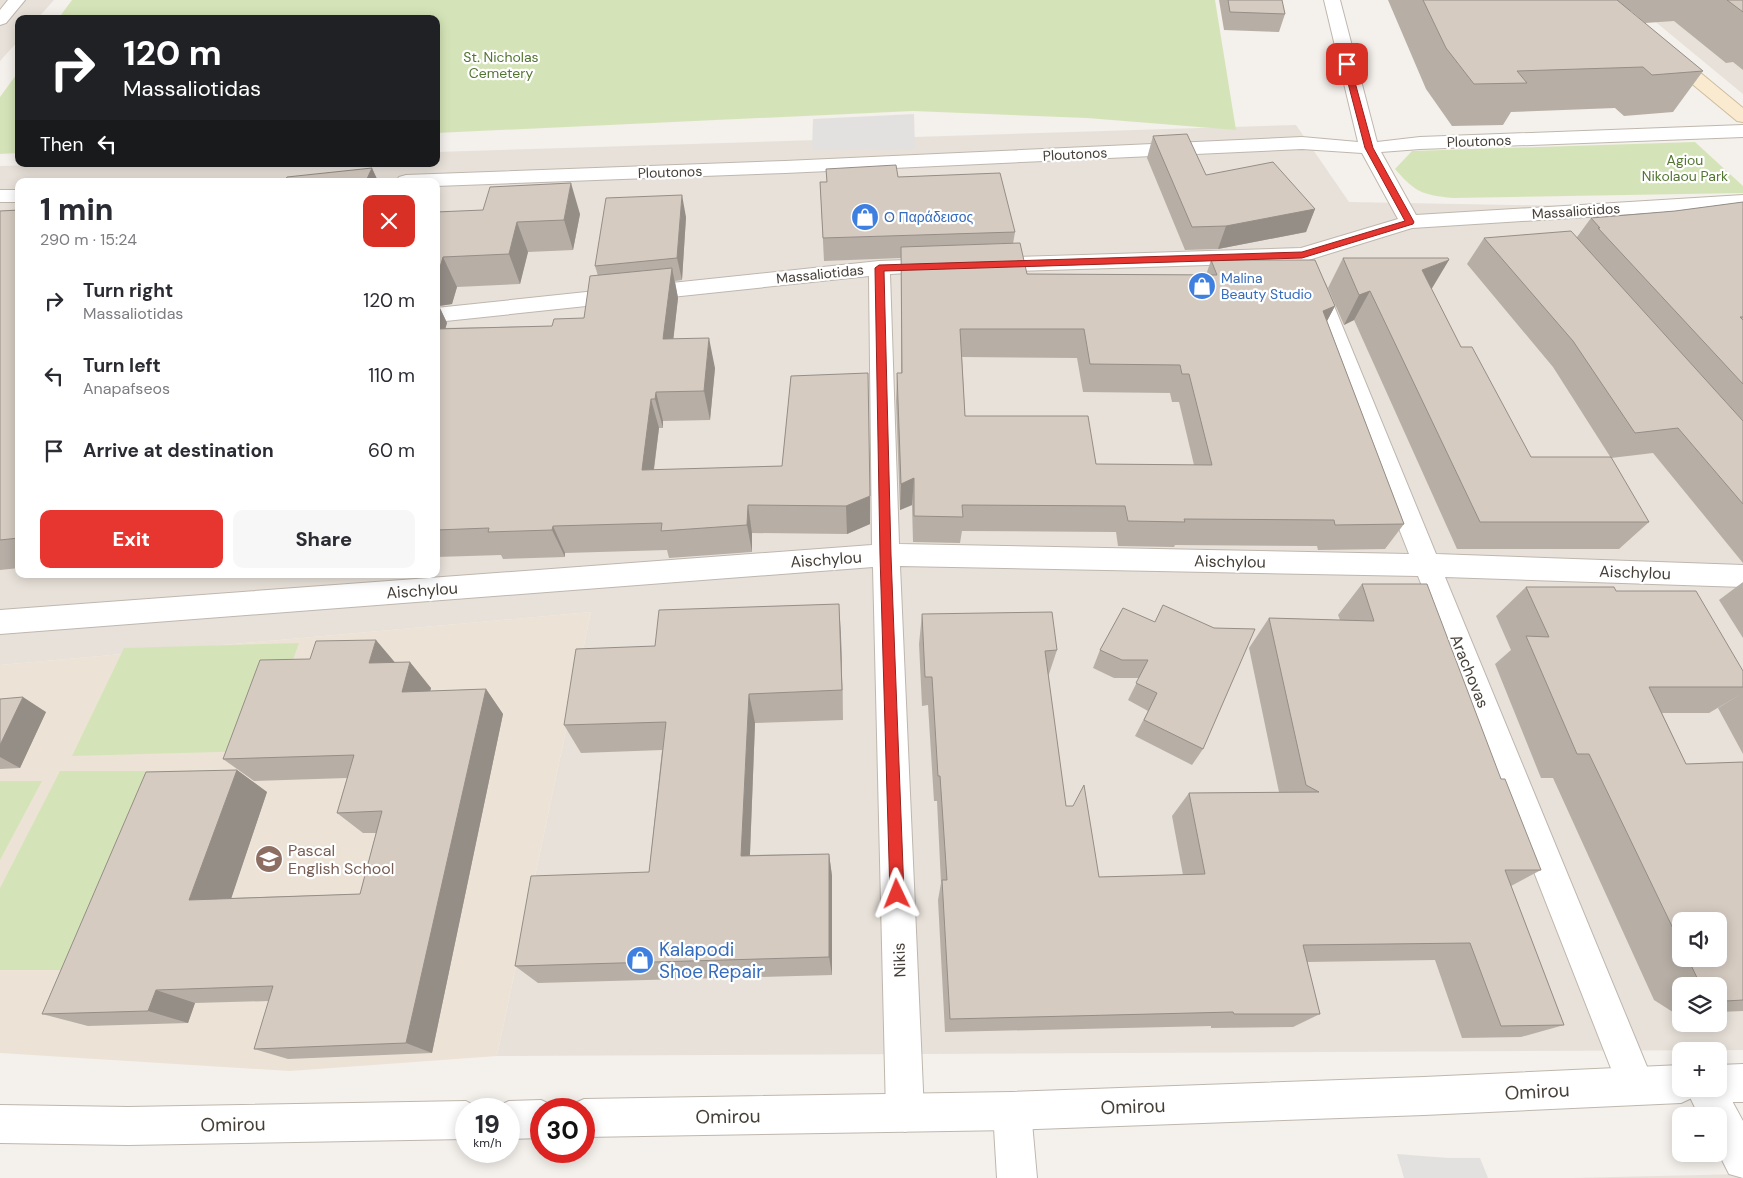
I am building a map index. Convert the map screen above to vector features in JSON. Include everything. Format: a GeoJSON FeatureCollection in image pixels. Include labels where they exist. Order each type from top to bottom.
{"type":"FeatureCollection","features":[{"type":"Feature","properties":{"kind":"main road"},"geometry":{"type":"LineString","coordinates":[[1659,47],[1743,117]]}},
{"type":"Feature","properties":{"kind":"street"},"geometry":{"type":"LineString","coordinates":[[0,20],[17,0]]}},
{"type":"Feature","properties":{"kind":"street"},"geometry":{"type":"LineString","coordinates":[[1332,0],[1369,148],[1410,222]]}},
{"type":"Feature","properties":{"kind":"street","name":"Ploutonos"},"geometry":{"type":"LineString","coordinates":[[440,180],[777,168],[1302,143],[1369,148],[1420,143],[1743,131]]}},
{"type":"Feature","properties":{"kind":"street"},"geometry":{"type":"LineString","coordinates":[[0,196],[15,196]]}},
{"type":"Feature","properties":{"kind":"street","name":"Massaliotidos"},"geometry":{"type":"LineString","coordinates":[[1410,222],[1743,201]]}},
{"type":"Feature","properties":{"kind":"street"},"geometry":{"type":"LineString","coordinates":[[1529,214],[1548,236]]}},
{"type":"Feature","properties":{"kind":"street","name":"Massaliotidas"},"geometry":{"type":"LineString","coordinates":[[440,315],[879,268],[1302,255],[1410,222]]}},
{"type":"Feature","properties":{"kind":"street","name":"Arachovas"},"geometry":{"type":"LineString","coordinates":[[1302,255],[1636,1086]]}},
{"type":"Feature","properties":{"kind":"street","name":"Nikis"},"geometry":{"type":"LineString","coordinates":[[879,268],[904,1113]]}},
{"type":"Feature","properties":{"kind":"street","name":"Aischylou"},"geometry":{"type":"LineString","coordinates":[[0,622],[886,555],[1428,565],[1743,576]]}},
{"type":"Feature","properties":{"kind":"street"},"geometry":{"type":"LineString","coordinates":[[1727,1083],[1743,1083]]}},
{"type":"Feature","properties":{"kind":"street","name":"Omirou"},"geometry":{"type":"LineString","coordinates":[[595,1118],[1012,1111],[1672,1084]]}},
{"type":"Feature","properties":{"kind":"street"},"geometry":{"type":"LineString","coordinates":[[1709,1097],[1743,1160]]}},
{"type":"Feature","properties":{"kind":"street"},"geometry":{"type":"LineString","coordinates":[[1012,1111],[1017,1178]]}},
{"type":"Feature","properties":{"kind":"street","name":"Omirou"},"geometry":{"type":"LineString","coordinates":[[0,1124],[128,1126],[455,1120]]}},
{"type":"Feature","properties":{"kind":"shaded area"},"geometry":{"type":"Polygon","coordinates":[[[0,0],[54,0],[41,15],[15,15],[15,44],[0,61],[0,0]]]}},
{"type":"Feature","properties":{"kind":"shaded area"},"geometry":{"type":"Polygon","coordinates":[[[1629,0],[1743,0],[1743,94],[1629,0]]]}},
{"type":"Feature","properties":{"kind":"shaded area"},"geometry":{"type":"Polygon","coordinates":[[[914,114],[915,149],[812,150],[813,119],[914,114]]]}},
{"type":"Feature","properties":{"kind":"shaded area"},"geometry":{"type":"Polygon","coordinates":[[[1296,125],[1349,202],[1743,209],[1743,1050],[1727,1050],[1727,1042],[1672,1042],[1672,1050],[497,1056],[591,612],[0,665],[0,166],[440,167],[440,152],[1296,125]]]}},
{"type":"Feature","properties":{"kind":"shaded area","name":"Pascal English School"},"geometry":{"type":"Polygon","coordinates":[[[591,612],[497,1056],[290,1071],[0,1053],[0,665],[591,612]]]}},
{"type":"Feature","properties":{"kind":"shaded area"},"geometry":{"type":"Polygon","coordinates":[[[1397,1154],[1448,1158],[1480,1158],[1488,1178],[1404,1178],[1397,1154]]]}},
{"type":"Feature","properties":{"kind":"shaded area"},"geometry":{"type":"Polygon","coordinates":[[[1743,1174],[1743,1178],[1572,1178],[1743,1174]]]}},
{"type":"Feature","properties":{"kind":"green space","name":"St. Nicholas Cemetery"},"geometry":{"type":"Polygon","coordinates":[[[72,0],[1215,0],[1236,130],[1087,118],[913,111],[440,133],[440,15],[61,15],[72,0]]]}},
{"type":"Feature","properties":{"kind":"green space"},"geometry":{"type":"Polygon","coordinates":[[[15,76],[15,153],[0,154],[0,97],[15,76]]]}},
{"type":"Feature","properties":{"kind":"green space","name":"Agiou Nikolaou Park"},"geometry":{"type":"Polygon","coordinates":[[[1695,142],[1743,186],[1743,193],[1453,198],[1426,194],[1420,191],[1408,183],[1395,169],[1412,151],[1695,142]]]}},
{"type":"Feature","properties":{"kind":"green space"},"geometry":{"type":"Polygon","coordinates":[[[299,643],[260,751],[72,756],[124,648],[299,643]]]}},
{"type":"Feature","properties":{"kind":"green space"},"geometry":{"type":"Polygon","coordinates":[[[60,771],[186,771],[99,970],[0,970],[0,888],[60,771]]]}},
{"type":"Feature","properties":{"kind":"green space"},"geometry":{"type":"Polygon","coordinates":[[[0,781],[42,781],[0,860],[0,781]]]}},
{"type":"Feature","properties":{"kind":"building"},"geometry":{"type":"Polygon","coordinates":[[[1228,0],[1282,0],[1285,14],[1230,12],[1228,0]]]}},
{"type":"Feature","properties":{"kind":"building"},"geometry":{"type":"Polygon","coordinates":[[[1423,0],[1617,0],[1703,71],[1652,75],[1643,67],[1517,71],[1527,83],[1474,84],[1446,48],[1423,0]]]}},
{"type":"Feature","properties":{"kind":"building"},"geometry":{"type":"Polygon","coordinates":[[[1727,0],[1743,0],[1743,12],[1727,0]]]}},
{"type":"Feature","properties":{"kind":"building"},"geometry":{"type":"Polygon","coordinates":[[[1187,134],[1206,175],[1273,162],[1315,209],[1226,226],[1192,227],[1153,136],[1187,134]]]}},
{"type":"Feature","properties":{"kind":"building"},"geometry":{"type":"Polygon","coordinates":[[[896,165],[898,177],[1000,173],[1015,232],[823,238],[820,182],[827,182],[826,169],[896,165]]]}},
{"type":"Feature","properties":{"kind":"building"},"geometry":{"type":"Polygon","coordinates":[[[372,168],[367,178],[287,177],[372,168]]]}},
{"type":"Feature","properties":{"kind":"building"},"geometry":{"type":"Polygon","coordinates":[[[571,183],[564,220],[517,222],[509,254],[443,257],[440,267],[440,212],[483,210],[490,187],[571,183]]]}},
{"type":"Feature","properties":{"kind":"building"},"geometry":{"type":"Polygon","coordinates":[[[682,195],[677,258],[595,266],[606,198],[682,195]]]}},
{"type":"Feature","properties":{"kind":"building"},"geometry":{"type":"Polygon","coordinates":[[[1743,202],[1743,317],[1740,317],[1743,320],[1743,384],[1598,228],[1600,228],[1591,218],[1675,211],[1743,202]]]}},
{"type":"Feature","properties":{"kind":"building"},"geometry":{"type":"Polygon","coordinates":[[[15,210],[15,538],[0,540],[0,211],[15,210]]]}},
{"type":"Feature","properties":{"kind":"building"},"geometry":{"type":"Polygon","coordinates":[[[1571,231],[1743,421],[1743,504],[1678,428],[1635,433],[1573,341],[1484,238],[1571,231]]]}},
{"type":"Feature","properties":{"kind":"building"},"geometry":{"type":"Polygon","coordinates":[[[1020,243],[1027,274],[1217,275],[1211,260],[1315,260],[1335,306],[1323,311],[1404,524],[1335,525],[1334,520],[1184,519],[1185,522],[1128,521],[1125,506],[962,505],[963,517],[914,516],[914,478],[901,484],[897,373],[902,373],[901,247],[1020,243]],[[960,329],[965,416],[1088,416],[1096,464],[1212,465],[1189,374],[1182,374],[1180,365],[1090,364],[1084,329],[960,329]]]}},
{"type":"Feature","properties":{"kind":"building"},"geometry":{"type":"Polygon","coordinates":[[[1343,258],[1448,258],[1449,260],[1422,270],[1461,347],[1472,347],[1531,457],[1611,457],[1649,522],[1480,522],[1370,291],[1359,295],[1343,258]]]}},
{"type":"Feature","properties":{"kind":"building"},"geometry":{"type":"Polygon","coordinates":[[[672,268],[663,339],[709,338],[704,391],[656,392],[655,399],[651,399],[642,470],[782,466],[791,376],[868,373],[870,496],[846,506],[748,505],[747,525],[661,531],[662,523],[553,526],[552,530],[488,532],[489,528],[440,530],[440,329],[552,326],[554,319],[584,318],[590,276],[672,268]]]}},
{"type":"Feature","properties":{"kind":"building"},"geometry":{"type":"Polygon","coordinates":[[[1362,584],[1427,584],[1501,779],[1505,779],[1541,870],[1505,870],[1564,1025],[1501,1026],[1470,943],[1303,945],[1320,1014],[1234,1014],[1233,1012],[950,1019],[942,880],[947,880],[940,776],[938,776],[932,677],[925,677],[922,614],[1052,612],[1057,650],[1045,651],[1066,806],[1073,806],[1084,785],[1099,877],[1205,874],[1189,793],[1319,792],[1306,785],[1269,618],[1374,621],[1362,584]]]}},
{"type":"Feature","properties":{"kind":"building"},"geometry":{"type":"Polygon","coordinates":[[[1526,587],[1614,587],[1616,591],[1696,591],[1743,671],[1743,687],[1649,687],[1686,764],[1743,762],[1743,1000],[1727,1001],[1727,977],[1697,977],[1692,967],[1727,967],[1727,912],[1672,912],[1672,926],[1589,754],[1577,754],[1526,636],[1549,637],[1526,587]]]}},
{"type":"Feature","properties":{"kind":"building"},"geometry":{"type":"Polygon","coordinates":[[[839,604],[842,690],[749,694],[741,856],[829,854],[829,957],[515,966],[531,876],[649,872],[666,722],[564,725],[576,649],[655,646],[659,610],[839,604]]]}},
{"type":"Feature","properties":{"kind":"building"},"geometry":{"type":"Polygon","coordinates":[[[1163,605],[1214,628],[1255,629],[1203,749],[1144,720],[1157,693],[1136,683],[1148,660],[1122,660],[1100,650],[1123,608],[1155,622],[1163,605]]]}},
{"type":"Feature","properties":{"kind":"building"},"geometry":{"type":"Polygon","coordinates":[[[376,640],[369,663],[410,662],[402,692],[486,689],[406,1043],[254,1049],[273,986],[156,990],[148,1011],[42,1014],[146,772],[237,770],[189,900],[360,894],[382,811],[337,813],[354,755],[223,759],[260,660],[310,659],[316,641],[376,640]]]}},
{"type":"Feature","properties":{"kind":"building"},"geometry":{"type":"Polygon","coordinates":[[[23,697],[0,745],[0,699],[23,697]]]}},
{"type":"Feature","properties":{"kind":"place","name":"Ο Παράδεισος"},"geometry":{"type":"Point","coordinates":[865,217]}},
{"type":"Feature","properties":{"kind":"place","name":"Malina Beauty Studio"},"geometry":{"type":"Point","coordinates":[1202,286]}},
{"type":"Feature","properties":{"kind":"place","name":"Pascal English School"},"geometry":{"type":"Point","coordinates":[269,859]}},
{"type":"Feature","properties":{"kind":"place","name":"Kalapodi Shoe Repair"},"geometry":{"type":"Point","coordinates":[640,960]}},
{"type":"Feature","properties":{"kind":"route"},"geometry":{"type":"LineString","coordinates":[[897,894],[879,268],[1302,255],[1410,222],[1369,148],[1347,64]]}}]}
